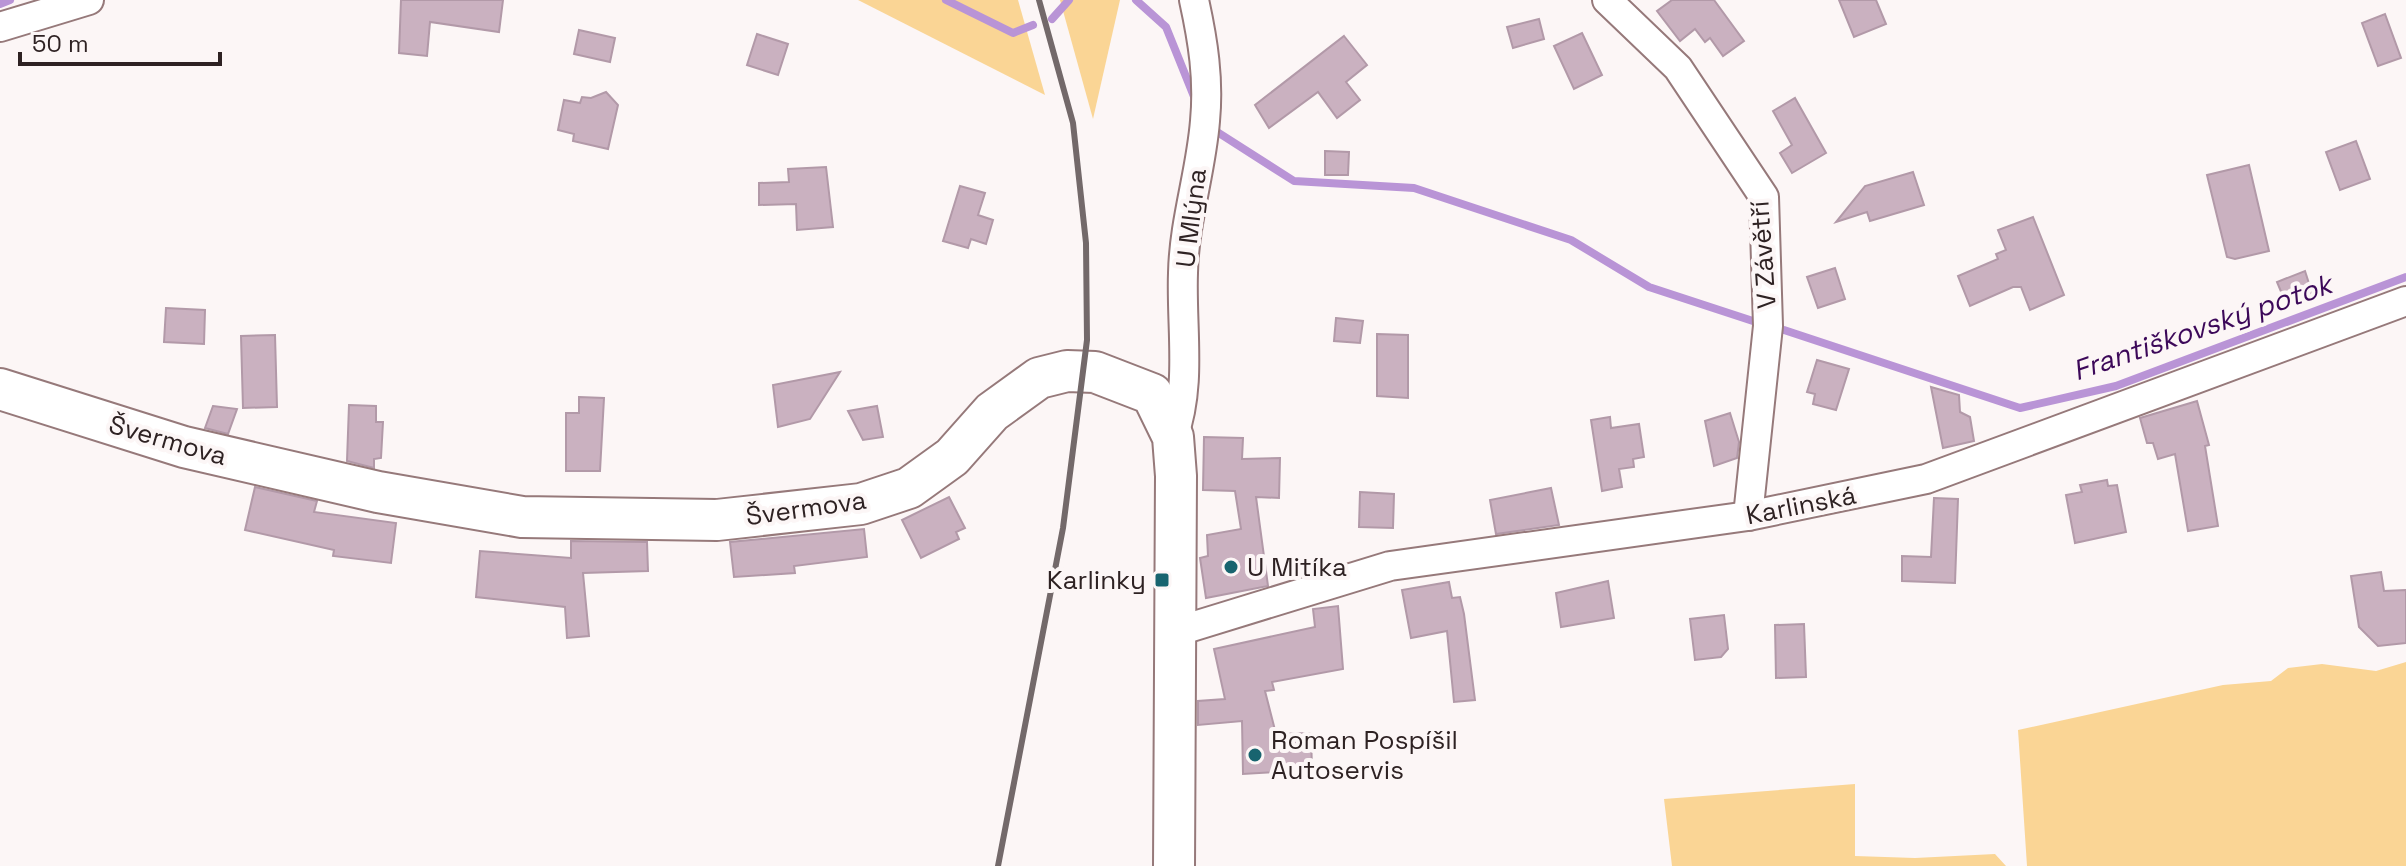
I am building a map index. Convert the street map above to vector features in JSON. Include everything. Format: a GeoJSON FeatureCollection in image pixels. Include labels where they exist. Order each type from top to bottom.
{"type":"FeatureCollection","features":[{"type":"Feature","properties":{"kind":"street"},"geometry":{"type":"LineString","coordinates":[[0,27],[89,0]]}},
{"type":"Feature","properties":{"kind":"street","name":"U Mlýna"},"geometry":{"type":"LineString","coordinates":[[1173,437],[1183,410],[1183,271],[1189,206],[1204,123],[1206,53],[1194,0]]}},
{"type":"Feature","properties":{"kind":"street","name":"V Závětří"},"geometry":{"type":"LineString","coordinates":[[1607,0],[1678,68],[1764,197],[1768,326],[1748,516]]}},
{"type":"Feature","properties":{"kind":"street","name":"Karlinská"},"geometry":{"type":"LineString","coordinates":[[1175,632],[1390,566],[1748,516],[1926,479],[2406,301]]}},
{"type":"Feature","properties":{"kind":"street","name":"Švermova"},"geometry":{"type":"LineString","coordinates":[[0,389],[184,447],[378,492],[522,517],[717,520],[861,504],[909,488],[952,457],[992,412],[1039,378],[1067,371],[1095,372],[1152,394],[1173,437],[1176,476],[1174,866]]}},
{"type":"Feature","properties":{"kind":"shaded area"},"geometry":{"type":"Polygon","coordinates":[[[858,0],[1018,0],[1045,95],[858,0]]]}},
{"type":"Feature","properties":{"kind":"shaded area"},"geometry":{"type":"Polygon","coordinates":[[[1060,0],[1120,0],[1093,119],[1060,0]]]}},
{"type":"Feature","properties":{"kind":"shaded area"},"geometry":{"type":"Polygon","coordinates":[[[2406,662],[2406,866],[2027,866],[2018,730],[2223,685],[2271,681],[2288,668],[2322,664],[2376,671],[2406,662]]]}},
{"type":"Feature","properties":{"kind":"shaded area"},"geometry":{"type":"Polygon","coordinates":[[[1855,784],[1855,856],[1915,858],[1995,854],[2006,866],[1672,866],[1664,799],[1855,784]]]}},
{"type":"Feature","properties":{"kind":"building"},"geometry":{"type":"Polygon","coordinates":[[[401,0],[503,0],[499,32],[430,22],[427,56],[399,53],[401,0]]]}},
{"type":"Feature","properties":{"kind":"building"},"geometry":{"type":"Polygon","coordinates":[[[1672,0],[1714,0],[1744,41],[1723,56],[1710,38],[1705,42],[1695,29],[1680,41],[1657,11],[1672,0]]]}},
{"type":"Feature","properties":{"kind":"building"},"geometry":{"type":"Polygon","coordinates":[[[1839,0],[1876,0],[1886,24],[1854,37],[1839,0]]]}},
{"type":"Feature","properties":{"kind":"building"},"geometry":{"type":"Polygon","coordinates":[[[2385,14],[2401,58],[2378,66],[2362,23],[2385,14]]]}},
{"type":"Feature","properties":{"kind":"building"},"geometry":{"type":"Polygon","coordinates":[[[1539,19],[1544,39],[1513,48],[1507,27],[1539,19]]]}},
{"type":"Feature","properties":{"kind":"building"},"geometry":{"type":"Polygon","coordinates":[[[579,30],[615,38],[610,62],[574,54],[579,30]]]}},
{"type":"Feature","properties":{"kind":"building"},"geometry":{"type":"Polygon","coordinates":[[[1582,33],[1602,75],[1574,89],[1554,46],[1582,33]]]}},
{"type":"Feature","properties":{"kind":"building"},"geometry":{"type":"Polygon","coordinates":[[[757,34],[788,44],[778,75],[747,65],[757,34]]]}},
{"type":"Feature","properties":{"kind":"building"},"geometry":{"type":"Polygon","coordinates":[[[1344,36],[1367,65],[1346,82],[1360,100],[1337,118],[1318,92],[1269,128],[1255,105],[1344,36]]]}},
{"type":"Feature","properties":{"kind":"building"},"geometry":{"type":"Polygon","coordinates":[[[606,92],[618,105],[608,149],[573,141],[574,134],[558,130],[564,100],[580,103],[582,97],[591,98],[606,92]]]}},
{"type":"Feature","properties":{"kind":"building"},"geometry":{"type":"Polygon","coordinates":[[[1795,98],[1826,153],[1792,173],[1780,153],[1792,145],[1773,111],[1795,98]]]}},
{"type":"Feature","properties":{"kind":"building"},"geometry":{"type":"Polygon","coordinates":[[[2356,141],[2370,179],[2340,190],[2326,152],[2356,141]]]}},
{"type":"Feature","properties":{"kind":"building"},"geometry":{"type":"Polygon","coordinates":[[[1325,151],[1349,152],[1348,175],[1325,175],[1325,151]]]}},
{"type":"Feature","properties":{"kind":"building"},"geometry":{"type":"Polygon","coordinates":[[[2249,165],[2269,251],[2235,259],[2227,257],[2207,175],[2249,165]]]}},
{"type":"Feature","properties":{"kind":"building"},"geometry":{"type":"Polygon","coordinates":[[[826,167],[833,227],[797,230],[796,204],[759,205],[759,183],[789,182],[788,169],[826,167]]]}},
{"type":"Feature","properties":{"kind":"building"},"geometry":{"type":"Polygon","coordinates":[[[1913,172],[1924,205],[1870,221],[1867,212],[1836,222],[1865,186],[1913,172]]]}},
{"type":"Feature","properties":{"kind":"building"},"geometry":{"type":"Polygon","coordinates":[[[960,186],[985,193],[978,215],[993,220],[986,244],[971,239],[968,248],[943,241],[960,186]]]}},
{"type":"Feature","properties":{"kind":"building"},"geometry":{"type":"Polygon","coordinates":[[[2033,217],[2064,295],[2030,310],[2021,287],[2013,287],[1970,306],[1958,276],[1998,259],[1996,254],[2006,250],[1998,230],[2033,217]]]}},
{"type":"Feature","properties":{"kind":"building"},"geometry":{"type":"Polygon","coordinates":[[[1835,268],[1845,299],[1818,308],[1807,277],[1835,268]]]}},
{"type":"Feature","properties":{"kind":"building"},"geometry":{"type":"Polygon","coordinates":[[[2305,271],[2313,296],[2287,306],[2277,282],[2305,271]]]}},
{"type":"Feature","properties":{"kind":"building"},"geometry":{"type":"Polygon","coordinates":[[[166,308],[205,310],[204,344],[164,342],[166,308]]]}},
{"type":"Feature","properties":{"kind":"building"},"geometry":{"type":"Polygon","coordinates":[[[1336,318],[1363,321],[1360,343],[1334,341],[1336,318]]]}},
{"type":"Feature","properties":{"kind":"building"},"geometry":{"type":"Polygon","coordinates":[[[1377,334],[1408,335],[1408,398],[1377,396],[1377,334]]]}},
{"type":"Feature","properties":{"kind":"building"},"geometry":{"type":"Polygon","coordinates":[[[275,335],[277,407],[243,408],[241,336],[275,335]]]}},
{"type":"Feature","properties":{"kind":"building"},"geometry":{"type":"Polygon","coordinates":[[[1817,360],[1849,369],[1836,410],[1813,404],[1815,394],[1807,392],[1817,360]]]}},
{"type":"Feature","properties":{"kind":"building"},"geometry":{"type":"Polygon","coordinates":[[[840,372],[810,419],[778,427],[773,385],[840,372]]]}},
{"type":"Feature","properties":{"kind":"building"},"geometry":{"type":"Polygon","coordinates":[[[1931,387],[1959,395],[1960,412],[1970,417],[1974,441],[1943,448],[1931,387]]]}},
{"type":"Feature","properties":{"kind":"building"},"geometry":{"type":"Polygon","coordinates":[[[579,397],[604,398],[600,471],[566,471],[566,413],[579,413],[579,397]]]}},
{"type":"Feature","properties":{"kind":"building"},"geometry":{"type":"Polygon","coordinates":[[[2197,401],[2209,445],[2205,446],[2218,526],[2188,531],[2175,454],[2158,459],[2153,443],[2147,443],[2140,418],[2197,401]]]}},
{"type":"Feature","properties":{"kind":"building"},"geometry":{"type":"Polygon","coordinates":[[[349,405],[376,406],[376,422],[383,422],[381,458],[374,459],[374,468],[347,461],[349,405]]]}},
{"type":"Feature","properties":{"kind":"building"},"geometry":{"type":"Polygon","coordinates":[[[213,406],[237,409],[228,434],[205,428],[213,406]]]}},
{"type":"Feature","properties":{"kind":"building"},"geometry":{"type":"Polygon","coordinates":[[[877,406],[883,437],[863,440],[848,411],[877,406]]]}},
{"type":"Feature","properties":{"kind":"building"},"geometry":{"type":"Polygon","coordinates":[[[1730,413],[1739,442],[1737,458],[1714,466],[1705,421],[1730,413]]]}},
{"type":"Feature","properties":{"kind":"building"},"geometry":{"type":"Polygon","coordinates":[[[1610,417],[1611,428],[1639,424],[1644,457],[1633,459],[1634,467],[1619,469],[1622,487],[1602,491],[1591,420],[1610,417]]]}},
{"type":"Feature","properties":{"kind":"building"},"geometry":{"type":"Polygon","coordinates":[[[1204,437],[1243,438],[1242,459],[1280,458],[1279,498],[1256,497],[1268,586],[1206,598],[1200,558],[1208,556],[1207,535],[1241,529],[1235,491],[1203,490],[1204,437]]]}},
{"type":"Feature","properties":{"kind":"building"},"geometry":{"type":"Polygon","coordinates":[[[2107,480],[2108,486],[2117,485],[2126,532],[2075,543],[2066,495],[2082,492],[2080,485],[2107,480]]]}},
{"type":"Feature","properties":{"kind":"building"},"geometry":{"type":"Polygon","coordinates":[[[255,487],[317,501],[314,512],[396,523],[391,563],[333,556],[334,550],[245,530],[255,487]]]}},
{"type":"Feature","properties":{"kind":"building"},"geometry":{"type":"Polygon","coordinates":[[[1551,488],[1559,525],[1496,534],[1490,500],[1551,488]]]}},
{"type":"Feature","properties":{"kind":"building"},"geometry":{"type":"Polygon","coordinates":[[[1360,492],[1394,494],[1393,528],[1359,527],[1360,492]]]}},
{"type":"Feature","properties":{"kind":"building"},"geometry":{"type":"Polygon","coordinates":[[[949,497],[965,528],[956,532],[959,539],[921,558],[902,520],[949,497]]]}},
{"type":"Feature","properties":{"kind":"building"},"geometry":{"type":"Polygon","coordinates":[[[1934,498],[1958,499],[1955,583],[1902,581],[1902,556],[1931,557],[1934,498]]]}},
{"type":"Feature","properties":{"kind":"building"},"geometry":{"type":"Polygon","coordinates":[[[864,529],[867,557],[794,566],[795,573],[734,577],[730,542],[864,529]]]}},
{"type":"Feature","properties":{"kind":"building"},"geometry":{"type":"Polygon","coordinates":[[[571,541],[647,542],[648,571],[583,573],[589,636],[567,638],[565,607],[476,597],[480,551],[571,558],[571,541]]]}},
{"type":"Feature","properties":{"kind":"building"},"geometry":{"type":"Polygon","coordinates":[[[2381,572],[2384,591],[2406,590],[2406,643],[2378,646],[2359,627],[2351,576],[2381,572]]]}},
{"type":"Feature","properties":{"kind":"building"},"geometry":{"type":"Polygon","coordinates":[[[1608,581],[1614,618],[1561,627],[1556,593],[1608,581]]]}},
{"type":"Feature","properties":{"kind":"building"},"geometry":{"type":"Polygon","coordinates":[[[1449,582],[1452,598],[1460,597],[1464,614],[1475,700],[1454,702],[1447,631],[1411,638],[1402,590],[1449,582]]]}},
{"type":"Feature","properties":{"kind":"building"},"geometry":{"type":"Polygon","coordinates":[[[1338,606],[1343,669],[1272,682],[1274,690],[1265,691],[1276,734],[1311,733],[1312,770],[1243,774],[1242,721],[1198,725],[1198,701],[1225,699],[1214,649],[1315,627],[1313,609],[1338,606]]]}},
{"type":"Feature","properties":{"kind":"building"},"geometry":{"type":"Polygon","coordinates":[[[1724,615],[1728,649],[1721,657],[1695,660],[1690,619],[1724,615]]]}},
{"type":"Feature","properties":{"kind":"building"},"geometry":{"type":"Polygon","coordinates":[[[1804,624],[1806,677],[1776,678],[1775,625],[1804,624]]]}},
{"type":"Feature","properties":{"kind":"waterway","name":"Františkovský potok"},"geometry":{"type":"LineString","coordinates":[[0,4],[10,0]]}},
{"type":"Feature","properties":{"kind":"waterway","name":"Františkovský potok"},"geometry":{"type":"LineString","coordinates":[[946,0],[1013,33],[1033,25]]}},
{"type":"Feature","properties":{"kind":"waterway","name":"Františkovský potok"},"geometry":{"type":"LineString","coordinates":[[1052,19],[1069,0]]}},
{"type":"Feature","properties":{"kind":"waterway","name":"Františkovský potok"},"geometry":{"type":"LineString","coordinates":[[1136,0],[1166,27],[1195,99]]}},
{"type":"Feature","properties":{"kind":"waterway","name":"Františkovský potok"},"geometry":{"type":"LineString","coordinates":[[1211,128],[1294,181],[1414,188],[1571,240],[1649,287],[1759,323]]}},
{"type":"Feature","properties":{"kind":"waterway","name":"Františkovský potok"},"geometry":{"type":"LineString","coordinates":[[1784,330],[2020,408],[2116,386],[2406,277]]}},
{"type":"Feature","properties":{"kind":"railway"},"geometry":{"type":"LineString","coordinates":[[998,866],[1063,528],[1087,340],[1086,243],[1073,123],[1039,0]]}},
{"type":"Feature","properties":{"kind":"place","name":"U Mitíka"},"geometry":{"type":"Point","coordinates":[1231,567]}},
{"type":"Feature","properties":{"kind":"place","name":"Karlinky"},"geometry":{"type":"Point","coordinates":[1162,580]}},
{"type":"Feature","properties":{"kind":"place","name":"Roman Pospíšil Autoservis"},"geometry":{"type":"Point","coordinates":[1255,755]}}]}
